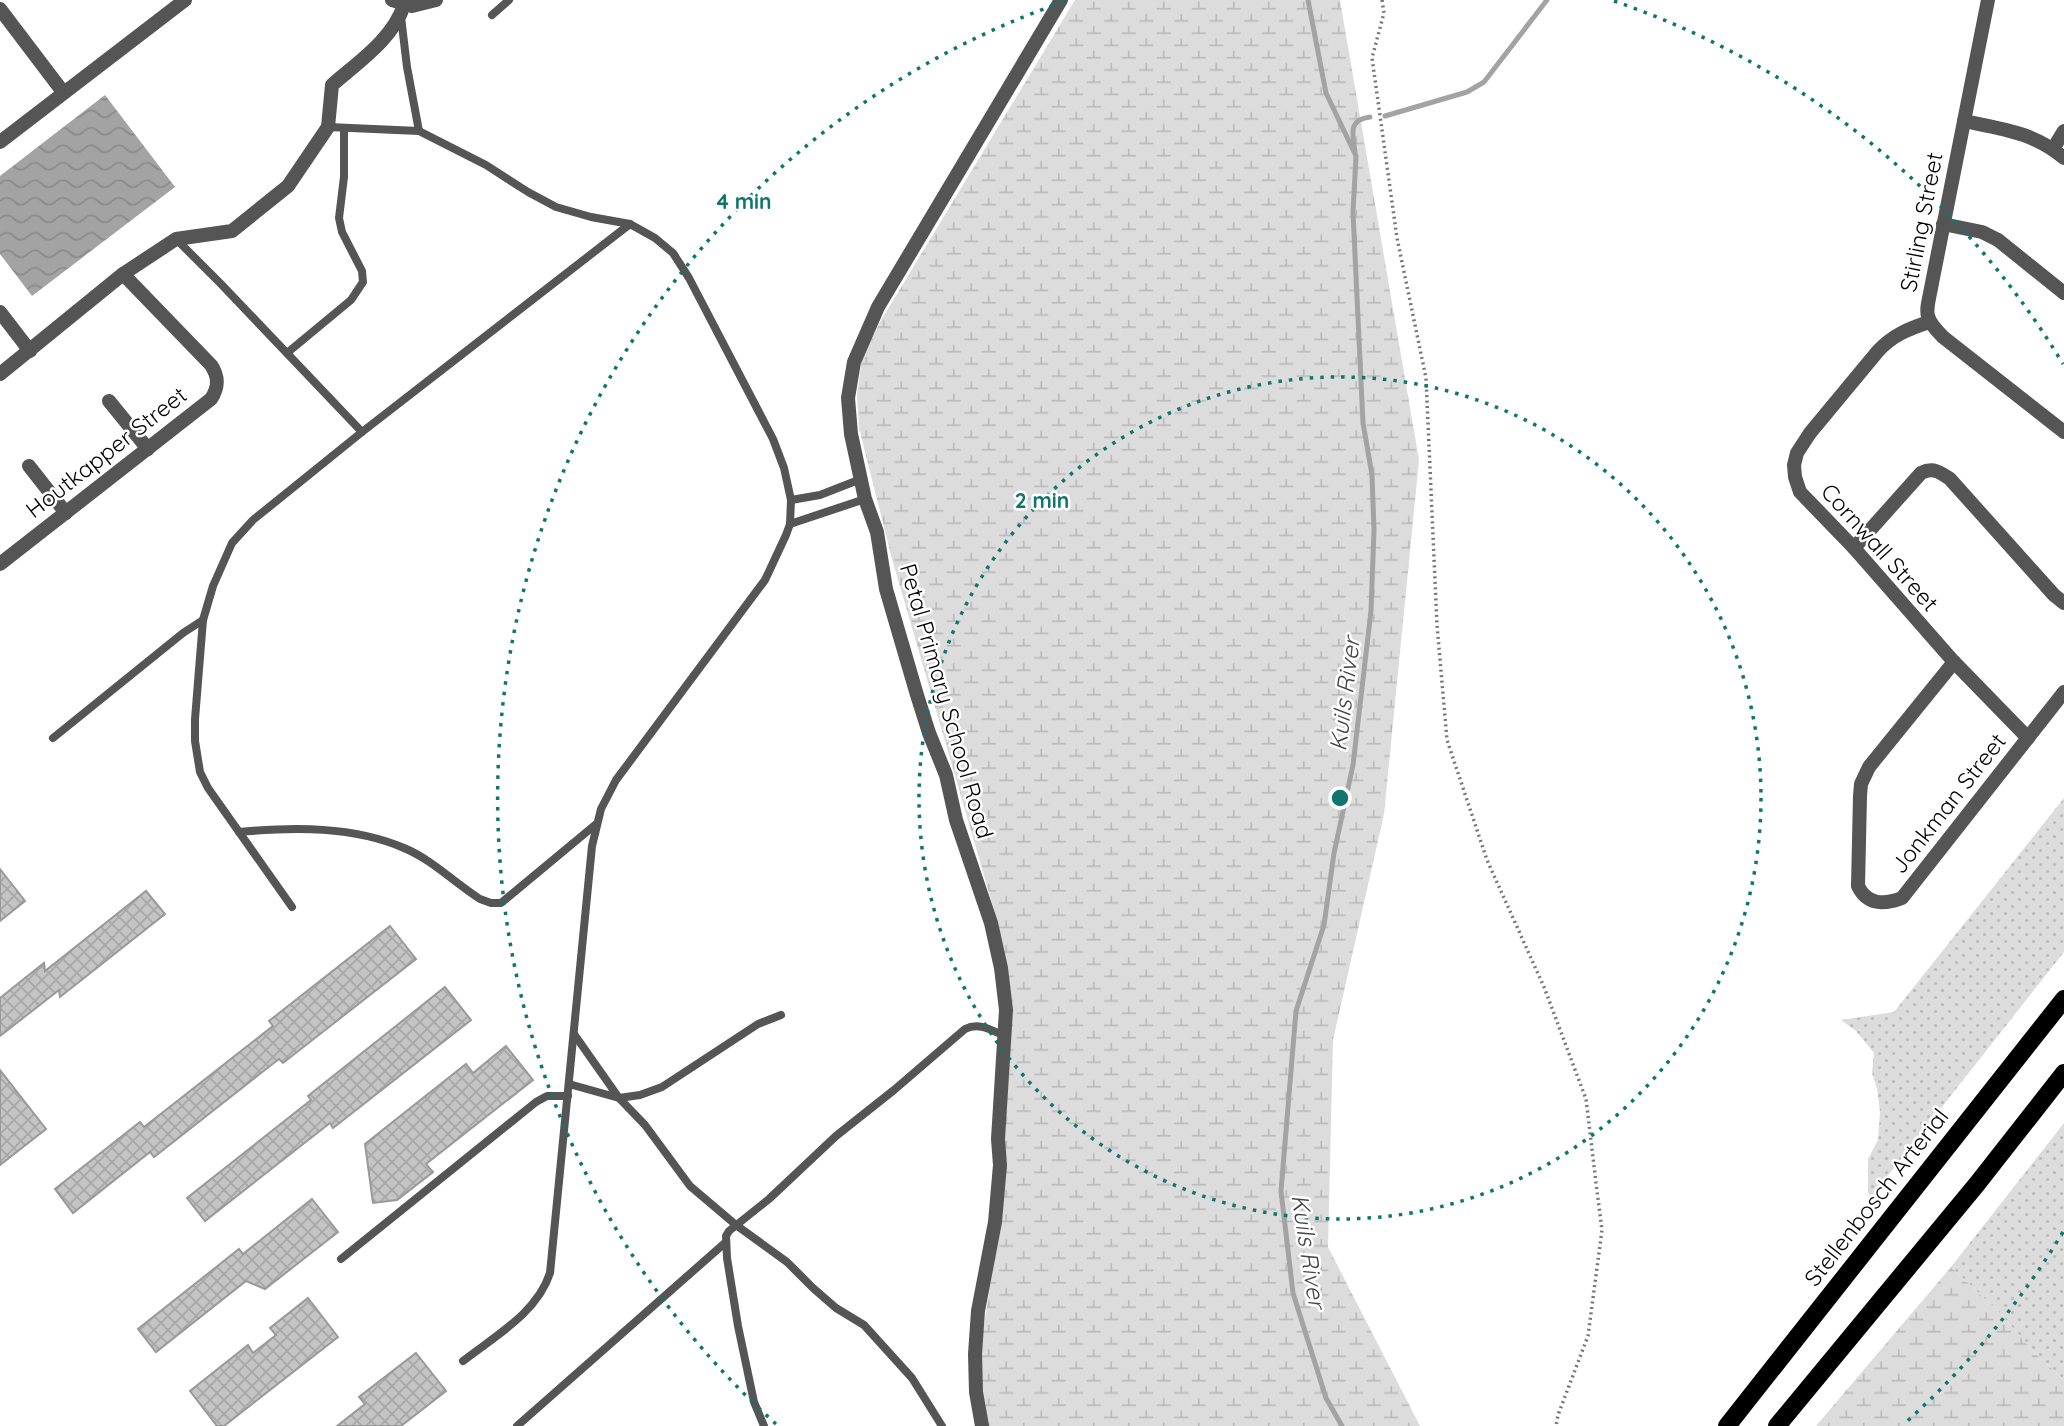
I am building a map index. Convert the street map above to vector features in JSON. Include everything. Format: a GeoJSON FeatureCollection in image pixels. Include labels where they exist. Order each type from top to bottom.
{"type":"FeatureCollection","features":[{"type":"Feature","properties":{"kind":"main road","name":"Stellenbosch Arterial"},"geometry":{"type":"LineString","coordinates":[[1727,1426],[2064,999]]}},
{"type":"Feature","properties":{"kind":"main road"},"geometry":{"type":"LineString","coordinates":[[1777,1426],[1977,1184],[2064,1073]]}},
{"type":"Feature","properties":{"kind":"street"},"geometry":{"type":"LineString","coordinates":[[0,142],[185,0]]}},
{"type":"Feature","properties":{"kind":"street"},"geometry":{"type":"LineString","coordinates":[[0,374],[123,274],[176,239],[232,231],[288,186],[328,127],[332,85],[379,45],[399,7],[436,0]]}},
{"type":"Feature","properties":{"kind":"street","name":"Petal Primary School Road"},"geometry":{"type":"LineString","coordinates":[[982,1426],[976,1392],[975,1354],[978,1311],[995,1222],[1000,1165],[998,1139],[1006,1036],[1001,968],[991,923],[956,820],[946,775],[929,733],[886,589],[877,532],[865,499],[851,434],[848,398],[853,362],[878,307],[1061,0]]}},
{"type":"Feature","properties":{"kind":"street","name":"Stirling Street"},"geometry":{"type":"LineString","coordinates":[[1988,0],[1927,312],[1929,322],[1943,337],[2064,432]]}},
{"type":"Feature","properties":{"kind":"street"},"geometry":{"type":"LineString","coordinates":[[0,9],[63,92]]}},
{"type":"Feature","properties":{"kind":"street"},"geometry":{"type":"LineString","coordinates":[[1964,121],[2028,136],[2059,153],[2064,131]]}},
{"type":"Feature","properties":{"kind":"street"},"geometry":{"type":"LineString","coordinates":[[1943,224],[1982,232],[1998,240],[2064,293]]}},
{"type":"Feature","properties":{"kind":"street","name":"Houtkapper Street"},"geometry":{"type":"LineString","coordinates":[[0,564],[211,399],[217,388],[217,376],[211,365],[123,274]]}},
{"type":"Feature","properties":{"kind":"street"},"geometry":{"type":"LineString","coordinates":[[0,312],[30,351]]}},
{"type":"Feature","properties":{"kind":"street","name":"Cornwall Street"},"geometry":{"type":"LineString","coordinates":[[1929,322],[1900,332],[1888,340],[1810,433],[1797,453],[1795,477],[1800,492],[1854,548],[1954,663],[2028,738]]}},
{"type":"Feature","properties":{"kind":"street"},"geometry":{"type":"LineString","coordinates":[[109,401],[148,449]]}},
{"type":"Feature","properties":{"kind":"street"},"geometry":{"type":"LineString","coordinates":[[29,466],[66,513]]}},
{"type":"Feature","properties":{"kind":"street"},"geometry":{"type":"LineString","coordinates":[[1854,548],[1921,473],[1929,469],[1938,471],[1950,479],[2064,603]]}},
{"type":"Feature","properties":{"kind":"street","name":"Jonkman Street"},"geometry":{"type":"LineString","coordinates":[[1954,663],[1869,767],[1864,777],[1860,796],[1858,886],[1861,892],[1876,903],[1902,898],[2064,692]]}},
{"type":"Feature","properties":{"kind":"lane"},"geometry":{"type":"LineString","coordinates":[[492,15],[509,0]]}},
{"type":"Feature","properties":{"kind":"lane"},"geometry":{"type":"LineString","coordinates":[[399,7],[419,131]]}},
{"type":"Feature","properties":{"kind":"lane"},"geometry":{"type":"LineString","coordinates":[[328,127],[419,131],[485,165],[556,207],[630,224],[655,238],[673,253],[689,278],[773,439],[784,468],[791,500],[786,535],[765,580],[616,780],[600,808],[596,824],[550,1273],[538,1298],[526,1311],[463,1361]]}},
{"type":"Feature","properties":{"kind":"lane"},"geometry":{"type":"LineString","coordinates":[[287,353],[351,300],[363,282],[362,271],[342,232],[339,218],[344,177],[344,128]]}},
{"type":"Feature","properties":{"kind":"lane"},"geometry":{"type":"LineString","coordinates":[[292,907],[208,788],[200,772],[195,719],[204,620],[213,586],[232,543],[253,520],[362,432],[630,224]]}},
{"type":"Feature","properties":{"kind":"lane"},"geometry":{"type":"LineString","coordinates":[[176,239],[362,432]]}},
{"type":"Feature","properties":{"kind":"lane"},"geometry":{"type":"LineString","coordinates":[[791,500],[820,495],[861,479]]}},
{"type":"Feature","properties":{"kind":"lane"},"geometry":{"type":"LineString","coordinates":[[789,524],[865,499]]}},
{"type":"Feature","properties":{"kind":"lane"},"geometry":{"type":"LineString","coordinates":[[53,738],[183,633],[204,620]]}},
{"type":"Feature","properties":{"kind":"lane"},"geometry":{"type":"LineString","coordinates":[[239,832],[306,829],[340,832],[389,843],[405,848],[480,899],[501,903],[596,824]]}},
{"type":"Feature","properties":{"kind":"lane"},"geometry":{"type":"LineString","coordinates":[[569,1084],[619,1098],[640,1096],[662,1087],[758,1024],[781,1014]]}},
{"type":"Feature","properties":{"kind":"lane"},"geometry":{"type":"LineString","coordinates":[[764,1426],[754,1402],[738,1326],[726,1242],[729,1231],[769,1199],[836,1136],[965,1029],[980,1026],[1006,1036]]}},
{"type":"Feature","properties":{"kind":"lane"},"geometry":{"type":"LineString","coordinates":[[574,1034],[619,1098],[645,1125],[690,1186],[736,1225],[787,1262],[836,1308],[864,1325],[912,1378],[942,1426]]}},
{"type":"Feature","properties":{"kind":"lane"},"geometry":{"type":"LineString","coordinates":[[341,1259],[536,1102],[547,1096],[568,1096]]}},
{"type":"Feature","properties":{"kind":"lane"},"geometry":{"type":"LineString","coordinates":[[517,1426],[726,1242]]}},
{"type":"Feature","properties":{"kind":"path"},"geometry":{"type":"LineString","coordinates":[[1382,0],[1384,13],[1372,58],[1397,238],[1426,378],[1437,625],[1447,740],[1486,860],[1544,987],[1586,1099],[1602,1230],[1588,1336],[1556,1426]]}},
{"type":"Feature","properties":{"kind":"green space"},"geometry":{"type":"Polygon","coordinates":[[[1075,0],[1340,0],[1419,460],[1384,814],[1333,1040],[1328,1247],[1420,1426],[986,1426],[980,1383],[982,1338],[1000,1221],[1005,1167],[997,920],[892,559],[859,428],[857,395],[862,359],[880,322],[1075,0]]]}},
{"type":"Feature","properties":{"kind":"green space"},"geometry":{"type":"Polygon","coordinates":[[[2064,798],[2064,952],[1871,1197],[1868,1193],[1868,1159],[1878,1140],[1880,1112],[1872,1073],[1874,1053],[1856,1031],[1841,1020],[1894,1012],[2064,798]]]}},
{"type":"Feature","properties":{"kind":"green space"},"geometry":{"type":"Polygon","coordinates":[[[2064,1123],[2064,1380],[2034,1352],[1997,1310],[1951,1267],[2064,1123]]]}},
{"type":"Feature","properties":{"kind":"green space"},"geometry":{"type":"Polygon","coordinates":[[[1951,1267],[1997,1310],[2034,1352],[2064,1380],[2064,1426],[1816,1426],[1951,1267]]]}},
{"type":"Feature","properties":{"kind":"water"},"geometry":{"type":"Polygon","coordinates":[[[105,95],[175,187],[32,296],[0,254],[0,176],[105,95]]]}},
{"type":"Feature","properties":{"kind":"building"},"geometry":{"type":"Polygon","coordinates":[[[0,869],[25,901],[0,921],[0,869]]]}},
{"type":"Feature","properties":{"kind":"building"},"geometry":{"type":"Polygon","coordinates":[[[146,891],[165,914],[60,997],[59,990],[0,1036],[0,998],[44,963],[45,971],[146,891]]]}},
{"type":"Feature","properties":{"kind":"building"},"geometry":{"type":"Polygon","coordinates":[[[390,926],[416,959],[283,1063],[279,1059],[154,1157],[150,1152],[73,1213],[55,1189],[140,1122],[144,1127],[273,1026],[269,1021],[390,926]]]}},
{"type":"Feature","properties":{"kind":"building"},"geometry":{"type":"Polygon","coordinates":[[[445,987],[471,1020],[333,1128],[330,1123],[205,1221],[187,1198],[311,1100],[308,1096],[445,987]]]}},
{"type":"Feature","properties":{"kind":"building"},"geometry":{"type":"Polygon","coordinates":[[[506,1046],[533,1080],[426,1164],[433,1172],[397,1200],[373,1203],[365,1144],[466,1064],[473,1073],[506,1046]]]}},
{"type":"Feature","properties":{"kind":"building"},"geometry":{"type":"Polygon","coordinates":[[[0,1070],[46,1129],[0,1165],[0,1070]]]}},
{"type":"Feature","properties":{"kind":"building"},"geometry":{"type":"Polygon","coordinates":[[[312,1199],[338,1232],[265,1289],[246,1281],[156,1352],[138,1329],[239,1249],[243,1254],[312,1199]]]}},
{"type":"Feature","properties":{"kind":"building"},"geometry":{"type":"Polygon","coordinates":[[[308,1298],[338,1337],[224,1426],[217,1426],[190,1391],[248,1345],[253,1353],[276,1335],[270,1328],[308,1298]]]}},
{"type":"Feature","properties":{"kind":"building"},"geometry":{"type":"Polygon","coordinates":[[[416,1353],[446,1391],[401,1426],[337,1426],[365,1404],[359,1397],[416,1353]]]}},
{"type":"Feature","properties":{"kind":"waterway","name":"Kuils River"},"geometry":{"type":"LineString","coordinates":[[1308,0],[1326,93],[1356,156],[1353,212],[1363,423],[1372,475],[1374,530],[1371,611],[1353,765],[1334,853],[1324,925],[1296,1011],[1281,1191],[1293,1293],[1326,1398],[1342,1426]]}},
{"type":"Feature","properties":{"kind":"waterway"},"geometry":{"type":"LineString","coordinates":[[1385,116],[1467,92],[1484,82],[1547,0]]}},
{"type":"Feature","properties":{"kind":"waterway"},"geometry":{"type":"LineString","coordinates":[[1355,152],[1353,129],[1358,121],[1370,117]]}}]}
